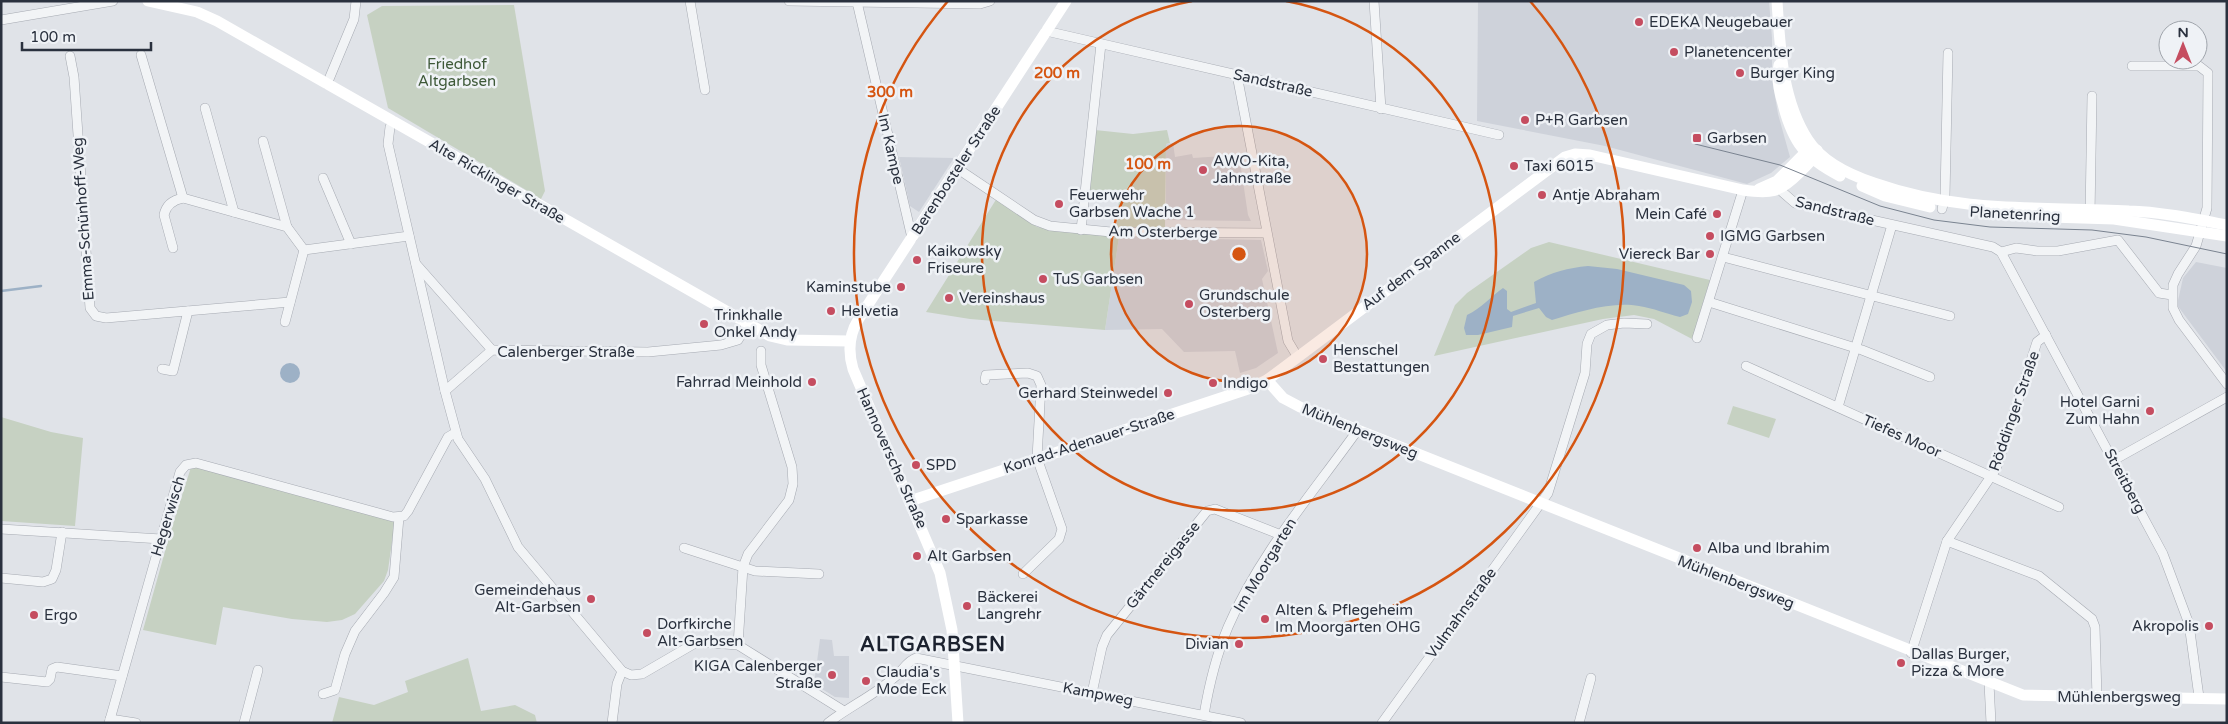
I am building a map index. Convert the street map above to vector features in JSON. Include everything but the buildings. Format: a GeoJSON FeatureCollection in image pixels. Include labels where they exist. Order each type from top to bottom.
{"type":"FeatureCollection","features":[{"type":"Feature","properties":{"kind":"street"},"geometry":{"type":"LineString","coordinates":[[1,20],[113,1]]}},
{"type":"Feature","properties":{"kind":"street","name":"Alte Ricklinger Straße"},"geometry":{"type":"LineString","coordinates":[[148,1],[197,12],[217,21],[748,324],[779,339],[850,341]]}},
{"type":"Feature","properties":{"kind":"street"},"geometry":{"type":"LineString","coordinates":[[327,84],[354,19],[356,1]]}},
{"type":"Feature","properties":{"kind":"street"},"geometry":{"type":"LineString","coordinates":[[690,1],[705,90]]}},
{"type":"Feature","properties":{"kind":"street"},"geometry":{"type":"LineString","coordinates":[[789,1],[980,4],[990,1]]}},
{"type":"Feature","properties":{"kind":"street","name":"Berenbosteler Straße"},"geometry":{"type":"LineString","coordinates":[[850,341],[855,324],[1066,1]]}},
{"type":"Feature","properties":{"kind":"street"},"geometry":{"type":"LineString","coordinates":[[1374,1],[1381,109]]}},
{"type":"Feature","properties":{"kind":"street","name":"Planetenring"},"geometry":{"type":"LineString","coordinates":[[1777,1],[1780,56],[1777,72],[1787,122],[1794,138],[1811,155],[1840,176],[1885,196],[1989,215],[2148,212],[2202,226],[2227,236]]}},
{"type":"Feature","properties":{"kind":"street","name":"Im Kampe"},"geometry":{"type":"LineString","coordinates":[[857,2],[912,238]]}},
{"type":"Feature","properties":{"kind":"street","name":"Sandstraße"},"geometry":{"type":"LineString","coordinates":[[1046,32],[1499,135]]}},
{"type":"Feature","properties":{"kind":"street"},"geometry":{"type":"LineString","coordinates":[[1082,230],[1101,44]]}},
{"type":"Feature","properties":{"kind":"street"},"geometry":{"type":"LineString","coordinates":[[1943,206],[1948,53]]}},
{"type":"Feature","properties":{"kind":"street"},"geometry":{"type":"LineString","coordinates":[[141,55],[183,198]]}},
{"type":"Feature","properties":{"kind":"street","name":"Emma-Schünhoff-Weg"},"geometry":{"type":"LineString","coordinates":[[70,56],[90,308],[96,316],[106,318],[290,302]]}},
{"type":"Feature","properties":{"kind":"street"},"geometry":{"type":"LineString","coordinates":[[2132,66],[2199,66],[2208,73],[2207,208],[2192,255],[2175,279],[2172,295],[2174,308],[2179,320],[2227,384]]}},
{"type":"Feature","properties":{"kind":"street"},"geometry":{"type":"LineString","coordinates":[[1237,75],[1288,341],[1297,356]]}},
{"type":"Feature","properties":{"kind":"street"},"geometry":{"type":"LineString","coordinates":[[2090,213],[2092,96]]}},
{"type":"Feature","properties":{"kind":"street"},"geometry":{"type":"LineString","coordinates":[[205,108],[234,212]]}},
{"type":"Feature","properties":{"kind":"street"},"geometry":{"type":"LineString","coordinates":[[393,121],[390,127],[388,144],[455,433],[460,444],[485,479],[518,547],[622,671],[631,675],[642,674],[696,642],[738,645],[844,711]]}},
{"type":"Feature","properties":{"kind":"street"},"geometry":{"type":"LineString","coordinates":[[262,141],[287,227],[304,250]]}},
{"type":"Feature","properties":{"kind":"street","name":"Sandstraße"},"geometry":{"type":"LineString","coordinates":[[1556,162],[1570,155],[1583,154],[1748,191],[1768,193],[1780,190],[1795,203],[1993,247],[2001,252],[2016,248],[2058,251],[2120,241],[2159,293],[2172,295]]}},
{"type":"Feature","properties":{"kind":"street"},"geometry":{"type":"LineString","coordinates":[[1780,190],[1811,155]]}},
{"type":"Feature","properties":{"kind":"street"},"geometry":{"type":"LineString","coordinates":[[1697,338],[1722,257],[1748,191],[1777,181],[1811,155]]}},
{"type":"Feature","properties":{"kind":"street","name":"Auf dem Spanne"},"geometry":{"type":"LineString","coordinates":[[1267,380],[1556,162]]}},
{"type":"Feature","properties":{"kind":"street","name":"Am Osterberge"},"geometry":{"type":"LineString","coordinates":[[958,169],[1039,223],[1060,228],[1111,232],[1266,233]]}},
{"type":"Feature","properties":{"kind":"street"},"geometry":{"type":"LineString","coordinates":[[323,178],[351,244]]}},
{"type":"Feature","properties":{"kind":"street"},"geometry":{"type":"LineString","coordinates":[[172,248],[164,214],[165,210],[173,202],[183,198],[287,227]]}},
{"type":"Feature","properties":{"kind":"street"},"geometry":{"type":"LineString","coordinates":[[1838,407],[1892,225]]}},
{"type":"Feature","properties":{"kind":"street","name":"Planetenring"},"geometry":{"type":"LineString","coordinates":[[2202,226],[2227,225]]}},
{"type":"Feature","properties":{"kind":"street"},"geometry":{"type":"LineString","coordinates":[[304,250],[409,236]]}},
{"type":"Feature","properties":{"kind":"street"},"geometry":{"type":"LineString","coordinates":[[285,322],[304,250]]}},
{"type":"Feature","properties":{"kind":"street","name":"Streitberg"},"geometry":{"type":"LineString","coordinates":[[2001,252],[2163,554],[2175,584],[2192,642],[2199,697]]}},
{"type":"Feature","properties":{"kind":"street"},"geometry":{"type":"LineString","coordinates":[[1722,257],[1950,316]]}},
{"type":"Feature","properties":{"kind":"street"},"geometry":{"type":"LineString","coordinates":[[416,264],[492,350]]}},
{"type":"Feature","properties":{"kind":"street"},"geometry":{"type":"LineString","coordinates":[[1708,302],[1854,349],[1930,377]]}},
{"type":"Feature","properties":{"kind":"street"},"geometry":{"type":"LineString","coordinates":[[162,370],[173,371],[188,311]]}},
{"type":"Feature","properties":{"kind":"street","name":"Vulmahnstraße"},"geometry":{"type":"LineString","coordinates":[[1382,723],[1548,493],[1585,373],[1588,339],[1595,331],[1608,325],[1624,323],[1647,324]]}},
{"type":"Feature","properties":{"kind":"street","name":"Calenberger Straße"},"geometry":{"type":"LineString","coordinates":[[445,391],[492,350],[648,352],[712,346],[738,340],[748,324]]}},
{"type":"Feature","properties":{"kind":"street","name":"Röddinger Straße"},"geometry":{"type":"LineString","coordinates":[[1911,653],[1947,541],[1992,476],[2011,425],[2037,342],[2046,335]]}},
{"type":"Feature","properties":{"kind":"street","name":"Hannoversche Straße"},"geometry":{"type":"LineString","coordinates":[[850,341],[850,356],[853,369],[932,551],[945,591],[952,630],[958,723]]}},
{"type":"Feature","properties":{"kind":"street"},"geometry":{"type":"LineString","coordinates":[[738,645],[743,568],[748,554],[789,500],[793,484],[792,467],[760,365],[761,351]]}},
{"type":"Feature","properties":{"kind":"street","name":"Tiefes Moor"},"geometry":{"type":"LineString","coordinates":[[1746,366],[2059,506]]}},
{"type":"Feature","properties":{"kind":"street"},"geometry":{"type":"LineString","coordinates":[[984,380],[986,375],[1028,373],[1033,374],[1040,380],[1037,458],[1062,528],[1062,534],[1023,574]]}},
{"type":"Feature","properties":{"kind":"street","name":"Mühlenbergsweg"},"geometry":{"type":"LineString","coordinates":[[1267,380],[1289,402],[1357,431],[1911,653],[2029,697],[2199,697],[2227,699]]}},
{"type":"Feature","properties":{"kind":"street","name":"Konrad-Adenauer-Straße"},"geometry":{"type":"LineString","coordinates":[[910,500],[1248,389],[1267,380]]}},
{"type":"Feature","properties":{"kind":"street"},"geometry":{"type":"LineString","coordinates":[[2114,460],[2227,398]]}},
{"type":"Feature","properties":{"kind":"street","name":"Im Moorgarten"},"geometry":{"type":"LineString","coordinates":[[1204,715],[1214,669],[1229,626],[1249,586],[1281,535],[1357,431]]}},
{"type":"Feature","properties":{"kind":"street"},"geometry":{"type":"LineString","coordinates":[[324,694],[335,690],[344,654],[355,631],[394,577],[399,517],[408,511],[448,437],[455,433]]}},
{"type":"Feature","properties":{"kind":"street","name":"Hegerwisch"},"geometry":{"type":"LineString","coordinates":[[110,721],[180,472],[186,465],[193,463],[393,517],[399,517]]}},
{"type":"Feature","properties":{"kind":"street","name":"Gärtnereigasse"},"geometry":{"type":"LineString","coordinates":[[1092,693],[1102,647],[1107,635],[1207,511],[1215,509],[1281,535]]}},
{"type":"Feature","properties":{"kind":"street"},"geometry":{"type":"LineString","coordinates":[[1,529],[161,539]]}},
{"type":"Feature","properties":{"kind":"street"},"geometry":{"type":"LineString","coordinates":[[1,578],[43,582],[52,579],[56,574],[62,532]]}},
{"type":"Feature","properties":{"kind":"street"},"geometry":{"type":"LineString","coordinates":[[1947,541],[2039,576],[2092,619],[2095,628],[2097,698]]}},
{"type":"Feature","properties":{"kind":"street"},"geometry":{"type":"LineString","coordinates":[[684,548],[755,571],[819,574]]}},
{"type":"Feature","properties":{"kind":"street"},"geometry":{"type":"LineString","coordinates":[[828,723],[844,711],[868,699],[913,659],[924,658],[954,665]]}},
{"type":"Feature","properties":{"kind":"street","name":"Kampweg"},"geometry":{"type":"LineString","coordinates":[[954,665],[1204,715],[1222,721],[1241,723]]}},
{"type":"Feature","properties":{"kind":"street"},"geometry":{"type":"LineString","coordinates":[[1,677],[47,682],[50,679],[52,669],[58,667],[122,676]]}},
{"type":"Feature","properties":{"kind":"street"},"geometry":{"type":"LineString","coordinates":[[244,723],[258,670]]}},
{"type":"Feature","properties":{"kind":"street"},"geometry":{"type":"LineString","coordinates":[[612,723],[617,684],[622,671]]}},
{"type":"Feature","properties":{"kind":"street"},"geometry":{"type":"LineString","coordinates":[[1579,723],[1591,678]]}},
{"type":"Feature","properties":{"kind":"street"},"geometry":{"type":"LineString","coordinates":[[1989,683],[1991,723]]}},
{"type":"Feature","properties":{"kind":"street"},"geometry":{"type":"LineString","coordinates":[[110,721],[136,723]]}},
{"type":"Feature","properties":{"kind":"shaded area"},"geometry":{"type":"Polygon","coordinates":[[[1478,1],[1769,1],[1772,38],[1772,79],[1778,114],[1790,157],[1771,173],[1747,184],[1605,146],[1477,121],[1478,1]]]}},
{"type":"Feature","properties":{"kind":"shaded area","name":"AWO-Kita, Jahnstraße"},"geometry":{"type":"Polygon","coordinates":[[[1173,143],[1175,157],[1192,154],[1193,158],[1239,155],[1248,215],[1251,221],[1166,220],[1166,144],[1173,143]]]}},
{"type":"Feature","properties":{"kind":"shaded area"},"geometry":{"type":"Polygon","coordinates":[[[899,157],[954,158],[919,212],[910,206],[899,157]]]}},
{"type":"Feature","properties":{"kind":"shaded area","name":"Grundschule Osterberg"},"geometry":{"type":"Polygon","coordinates":[[[1119,237],[1261,240],[1268,271],[1262,279],[1278,353],[1256,368],[1240,373],[1235,351],[1184,352],[1162,329],[1105,330],[1119,237]]]}},
{"type":"Feature","properties":{"kind":"shaded area"},"geometry":{"type":"Polygon","coordinates":[[[2196,262],[2227,268],[2227,372],[2177,305],[2183,278],[2196,262]]]}},
{"type":"Feature","properties":{"kind":"shaded area","name":"KIGA Calenberger Straße"},"geometry":{"type":"Polygon","coordinates":[[[820,639],[832,640],[834,656],[849,656],[849,698],[835,697],[814,684],[820,639]]]}},
{"type":"Feature","properties":{"kind":"green space","name":"Friedhof Altgarbsen"},"geometry":{"type":"Polygon","coordinates":[[[514,5],[545,191],[541,199],[388,108],[367,15],[382,6],[514,5]]]}},
{"type":"Feature","properties":{"kind":"green space"},"geometry":{"type":"Polygon","coordinates":[[[1095,130],[1133,134],[1167,130],[1170,143],[1166,144],[1165,228],[1116,227],[1120,191],[1088,190],[1095,130]]]}},
{"type":"Feature","properties":{"kind":"green space","name":"TuS Garbsen"},"geometry":{"type":"Polygon","coordinates":[[[997,198],[1037,227],[1119,237],[1105,330],[970,319],[926,312],[997,198]]]}},
{"type":"Feature","properties":{"kind":"green space"},"geometry":{"type":"Polygon","coordinates":[[[1549,242],[1710,280],[1692,339],[1654,319],[1634,315],[1603,319],[1434,356],[1455,305],[1467,293],[1531,248],[1549,242]]]}},
{"type":"Feature","properties":{"kind":"green space"},"geometry":{"type":"Polygon","coordinates":[[[1733,406],[1776,419],[1769,438],[1727,424],[1733,406]]]}},
{"type":"Feature","properties":{"kind":"green space"},"geometry":{"type":"Polygon","coordinates":[[[1,417],[51,432],[83,438],[75,526],[1,521],[1,417]]]}},
{"type":"Feature","properties":{"kind":"green space"},"geometry":{"type":"Polygon","coordinates":[[[193,461],[395,521],[388,570],[384,581],[355,614],[342,620],[327,622],[292,619],[223,607],[216,645],[143,630],[171,530],[193,461]]]}},
{"type":"Feature","properties":{"kind":"green space"},"geometry":{"type":"Polygon","coordinates":[[[468,658],[481,711],[515,705],[535,715],[537,723],[332,723],[339,697],[374,705],[408,692],[405,681],[468,658]]]}},
{"type":"Feature","properties":{"kind":"water"},"geometry":{"type":"Polygon","coordinates":[[[1588,266],[1617,269],[1684,285],[1691,291],[1692,302],[1688,314],[1680,317],[1644,307],[1618,305],[1595,308],[1552,320],[1546,317],[1539,308],[1513,316],[1512,327],[1478,335],[1466,335],[1464,328],[1467,315],[1503,288],[1507,291],[1507,309],[1511,312],[1536,303],[1534,282],[1560,271],[1588,266]]]}},
{"type":"Feature","properties":{"kind":"water"},"geometry":{"type":"Polygon","coordinates":[[[290,363],[297,366],[300,373],[297,380],[290,383],[283,380],[280,373],[283,366],[290,363]]]}},
{"type":"Feature","properties":{"kind":"waterway"},"geometry":{"type":"LineString","coordinates":[[1,291],[41,286]]}},
{"type":"Feature","properties":{"kind":"tram line"},"geometry":{"type":"LineString","coordinates":[[1695,144],[1780,165],[1880,206],[1934,220],[1990,227],[2092,230],[2146,237],[2227,254]]}},
{"type":"Feature","properties":{"kind":"place","name":"EDEKA Neugebauer"},"geometry":{"type":"Point","coordinates":[1639,22]}},
{"type":"Feature","properties":{"kind":"place","name":"Planetencenter"},"geometry":{"type":"Point","coordinates":[1674,52]}},
{"type":"Feature","properties":{"kind":"place","name":"Burger King"},"geometry":{"type":"Point","coordinates":[1740,73]}},
{"type":"Feature","properties":{"kind":"place","name":"P+R Garbsen"},"geometry":{"type":"Point","coordinates":[1525,120]}},
{"type":"Feature","properties":{"kind":"place","name":"Garbsen"},"geometry":{"type":"Point","coordinates":[1697,138]}},
{"type":"Feature","properties":{"kind":"place","name":"Taxi 6015"},"geometry":{"type":"Point","coordinates":[1514,166]}},
{"type":"Feature","properties":{"kind":"place","name":"AWO-Kita, Jahnstraße"},"geometry":{"type":"Point","coordinates":[1203,170]}},
{"type":"Feature","properties":{"kind":"place","name":"Antje Abraham"},"geometry":{"type":"Point","coordinates":[1542,195]}},
{"type":"Feature","properties":{"kind":"place","name":"Feuerwehr Garbsen Wache 1"},"geometry":{"type":"Point","coordinates":[1059,204]}},
{"type":"Feature","properties":{"kind":"place","name":"Mein Café"},"geometry":{"type":"Point","coordinates":[1717,214]}},
{"type":"Feature","properties":{"kind":"place","name":"IGMG Garbsen"},"geometry":{"type":"Point","coordinates":[1710,236]}},
{"type":"Feature","properties":{"kind":"place","name":"Viereck Bar"},"geometry":{"type":"Point","coordinates":[1710,254]}},
{"type":"Feature","properties":{"kind":"place","name":"Kaikowsky Friseure"},"geometry":{"type":"Point","coordinates":[917,260]}},
{"type":"Feature","properties":{"kind":"place","name":"TuS Garbsen"},"geometry":{"type":"Point","coordinates":[1043,279]}},
{"type":"Feature","properties":{"kind":"place","name":"Kaminstube"},"geometry":{"type":"Point","coordinates":[901,287]}},
{"type":"Feature","properties":{"kind":"place","name":"Vereinshaus"},"geometry":{"type":"Point","coordinates":[949,298]}},
{"type":"Feature","properties":{"kind":"place","name":"Grundschule Osterberg"},"geometry":{"type":"Point","coordinates":[1189,304]}},
{"type":"Feature","properties":{"kind":"place","name":"Helvetia"},"geometry":{"type":"Point","coordinates":[831,311]}},
{"type":"Feature","properties":{"kind":"place","name":"Trinkhalle Onkel Andy"},"geometry":{"type":"Point","coordinates":[704,324]}},
{"type":"Feature","properties":{"kind":"place","name":"Henschel Bestattungen"},"geometry":{"type":"Point","coordinates":[1323,359]}},
{"type":"Feature","properties":{"kind":"place","name":"Fahrrad Meinhold"},"geometry":{"type":"Point","coordinates":[812,382]}},
{"type":"Feature","properties":{"kind":"place","name":"Indigo"},"geometry":{"type":"Point","coordinates":[1213,383]}},
{"type":"Feature","properties":{"kind":"place","name":"Gerhard Steinwedel"},"geometry":{"type":"Point","coordinates":[1168,393]}},
{"type":"Feature","properties":{"kind":"place","name":"Hotel Garni Zum Hahn"},"geometry":{"type":"Point","coordinates":[2150,411]}},
{"type":"Feature","properties":{"kind":"place","name":"SPD"},"geometry":{"type":"Point","coordinates":[916,465]}},
{"type":"Feature","properties":{"kind":"place","name":"Sparkasse"},"geometry":{"type":"Point","coordinates":[946,519]}},
{"type":"Feature","properties":{"kind":"place","name":"Alba und Ibrahim"},"geometry":{"type":"Point","coordinates":[1697,548]}},
{"type":"Feature","properties":{"kind":"place","name":"Alt Garbsen"},"geometry":{"type":"Point","coordinates":[917,556]}},
{"type":"Feature","properties":{"kind":"place","name":"Gemeindehaus Alt-Garbsen"},"geometry":{"type":"Point","coordinates":[591,599]}},
{"type":"Feature","properties":{"kind":"place","name":"Bäckerei Langrehr"},"geometry":{"type":"Point","coordinates":[967,606]}},
{"type":"Feature","properties":{"kind":"place","name":"Ergo"},"geometry":{"type":"Point","coordinates":[34,615]}},
{"type":"Feature","properties":{"kind":"place","name":"Alten & Pflegeheim Im Moorgarten OHG"},"geometry":{"type":"Point","coordinates":[1265,619]}},
{"type":"Feature","properties":{"kind":"place","name":"Akropolis"},"geometry":{"type":"Point","coordinates":[2209,626]}},
{"type":"Feature","properties":{"kind":"place","name":"Dorfkirche Alt-Garbsen"},"geometry":{"type":"Point","coordinates":[647,633]}},
{"type":"Feature","properties":{"kind":"place","name":"Divian"},"geometry":{"type":"Point","coordinates":[1239,644]}},
{"type":"Feature","properties":{"kind":"place","name":"Dallas Burger, Pizza & More"},"geometry":{"type":"Point","coordinates":[1901,663]}},
{"type":"Feature","properties":{"kind":"place","name":"KIGA Calenberger Straße"},"geometry":{"type":"Point","coordinates":[832,675]}},
{"type":"Feature","properties":{"kind":"place","name":"Claudia's Mode Eck"},"geometry":{"type":"Point","coordinates":[866,681]}},
{"type":"Feature","properties":{"kind":"district","name":"ALTGARBSEN"},"geometry":{"type":"Point","coordinates":[933,645]}}]}
